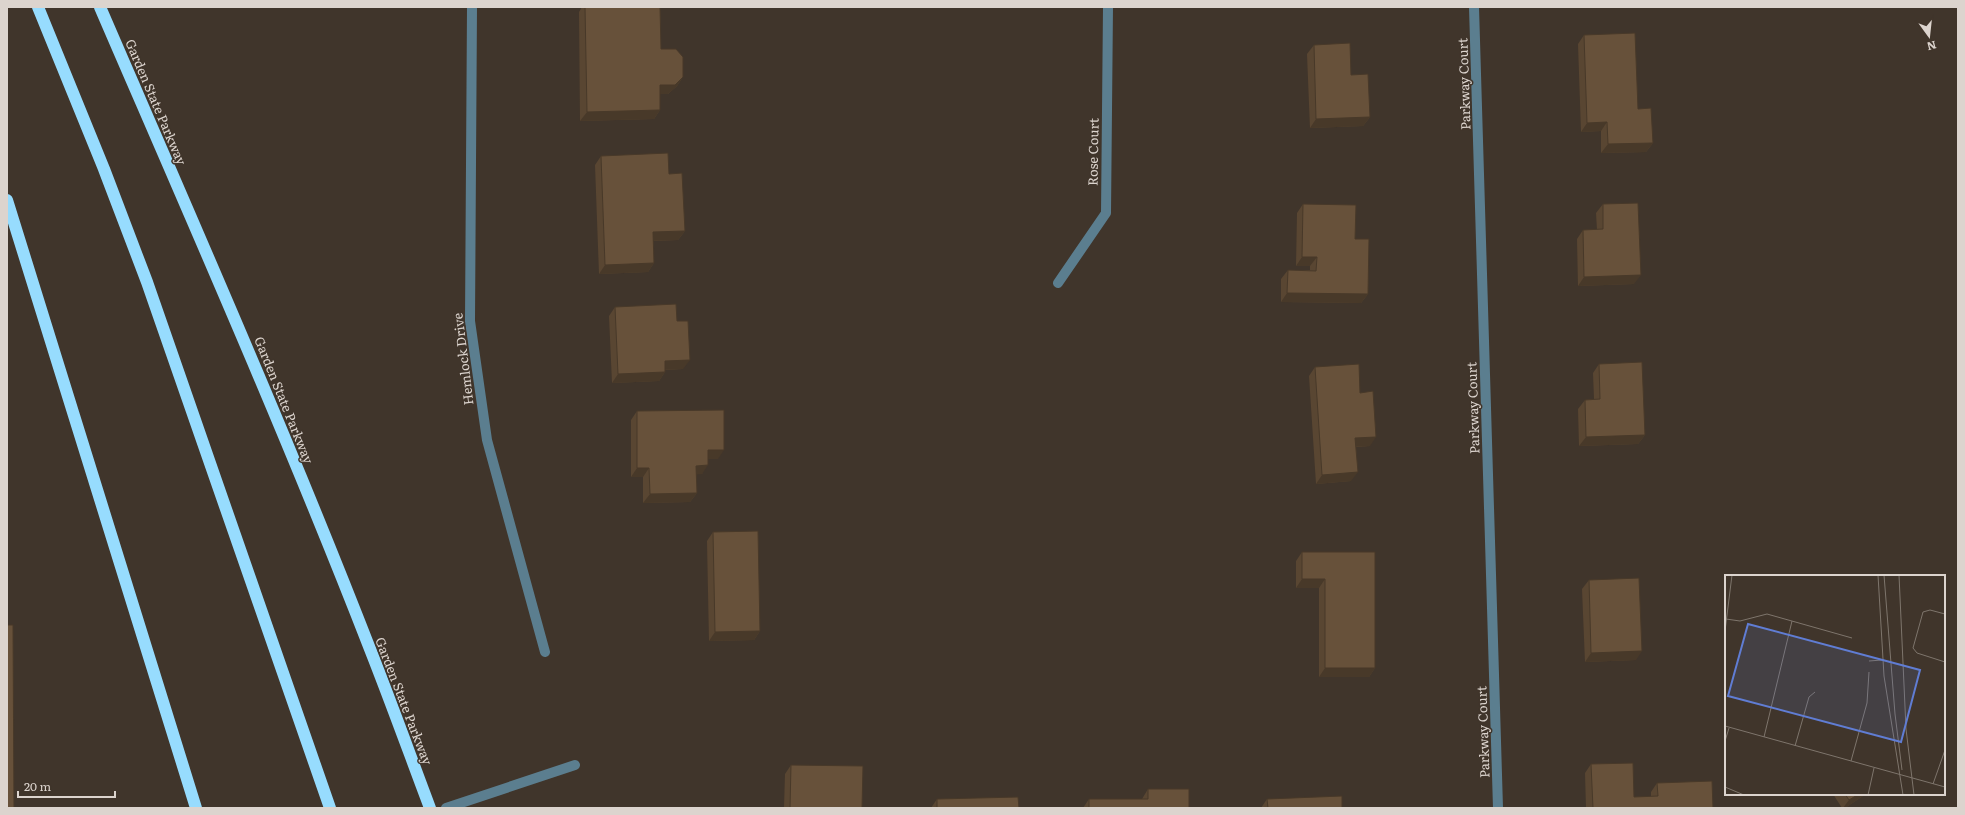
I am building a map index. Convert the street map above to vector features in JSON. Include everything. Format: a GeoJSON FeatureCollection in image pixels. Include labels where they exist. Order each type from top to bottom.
{"type":"FeatureCollection","features":[{"type":"Feature","properties":{"kind":"highway"},"geometry":{"type":"LineString","coordinates":[[38,7],[104,169],[147,282],[330,808]]}},
{"type":"Feature","properties":{"kind":"highway","name":"Garden State Parkway"},"geometry":{"type":"LineString","coordinates":[[100,7],[234,316],[370,649],[430,808]]}},
{"type":"Feature","properties":{"kind":"highway"},"geometry":{"type":"LineString","coordinates":[[7,200],[196,808]]}},
{"type":"Feature","properties":{"kind":"street","name":"Hemlock Drive"},"geometry":{"type":"LineString","coordinates":[[472,7],[470,321],[487,440],[545,652]]}},
{"type":"Feature","properties":{"kind":"street","name":"Rose Court"},"geometry":{"type":"LineString","coordinates":[[1058,283],[1106,213],[1108,7]]}},
{"type":"Feature","properties":{"kind":"street","name":"Parkway Court"},"geometry":{"type":"LineString","coordinates":[[1474,7],[1498,808]]}},
{"type":"Feature","properties":{"kind":"street"},"geometry":{"type":"LineString","coordinates":[[446,808],[575,765]]}},
{"type":"Feature","properties":{"kind":"building"},"geometry":{"type":"Polygon","coordinates":[[[585,7],[660,7],[661,49],[676,49],[683,57],[683,77],[675,85],[660,85],[660,110],[587,112],[585,7]]]}},
{"type":"Feature","properties":{"kind":"building"},"geometry":{"type":"Polygon","coordinates":[[[1635,33],[1638,109],[1651,108],[1653,143],[1608,144],[1607,122],[1587,123],[1584,35],[1635,33]]]}},
{"type":"Feature","properties":{"kind":"building"},"geometry":{"type":"Polygon","coordinates":[[[1350,43],[1351,75],[1368,74],[1370,117],[1316,119],[1314,45],[1350,43]]]}},
{"type":"Feature","properties":{"kind":"building"},"geometry":{"type":"Polygon","coordinates":[[[668,153],[669,174],[682,173],[685,231],[653,232],[654,263],[605,265],[601,156],[668,153]]]}},
{"type":"Feature","properties":{"kind":"building"},"geometry":{"type":"Polygon","coordinates":[[[1638,203],[1641,275],[1584,277],[1583,230],[1603,229],[1603,204],[1638,203]]]}},
{"type":"Feature","properties":{"kind":"building"},"geometry":{"type":"Polygon","coordinates":[[[1303,204],[1356,205],[1355,239],[1369,239],[1368,294],[1287,293],[1288,270],[1316,271],[1317,257],[1302,257],[1303,204]]]}},
{"type":"Feature","properties":{"kind":"building"},"geometry":{"type":"Polygon","coordinates":[[[676,304],[677,321],[688,321],[690,360],[665,361],[665,372],[618,374],[615,307],[676,304]]]}},
{"type":"Feature","properties":{"kind":"building"},"geometry":{"type":"Polygon","coordinates":[[[1642,362],[1645,435],[1586,437],[1585,400],[1600,399],[1599,364],[1642,362]]]}},
{"type":"Feature","properties":{"kind":"building"},"geometry":{"type":"Polygon","coordinates":[[[1359,364],[1360,393],[1373,391],[1376,437],[1355,438],[1358,472],[1322,475],[1315,367],[1359,364]]]}},
{"type":"Feature","properties":{"kind":"building"},"geometry":{"type":"Polygon","coordinates":[[[724,410],[724,450],[708,450],[708,465],[696,466],[697,493],[650,494],[649,468],[637,468],[637,411],[724,410]]]}},
{"type":"Feature","properties":{"kind":"building"},"geometry":{"type":"Polygon","coordinates":[[[758,531],[760,631],[715,632],[713,532],[758,531]]]}},
{"type":"Feature","properties":{"kind":"building"},"geometry":{"type":"Polygon","coordinates":[[[1302,552],[1375,552],[1375,668],[1325,668],[1325,579],[1302,579],[1302,552]]]}},
{"type":"Feature","properties":{"kind":"building"},"geometry":{"type":"Polygon","coordinates":[[[1639,578],[1642,651],[1591,653],[1589,580],[1639,578]]]}},
{"type":"Feature","properties":{"kind":"building"},"geometry":{"type":"Polygon","coordinates":[[[7,625],[13,625],[14,808],[7,808],[7,625]]]}},
{"type":"Feature","properties":{"kind":"building"},"geometry":{"type":"Polygon","coordinates":[[[1633,763],[1634,797],[1658,796],[1657,783],[1712,781],[1713,808],[1593,808],[1591,764],[1633,763]]]}},
{"type":"Feature","properties":{"kind":"building"},"geometry":{"type":"Polygon","coordinates":[[[791,765],[863,766],[862,808],[790,808],[791,765]]]}},
{"type":"Feature","properties":{"kind":"building"},"geometry":{"type":"Polygon","coordinates":[[[1148,789],[1189,789],[1189,808],[1089,808],[1089,799],[1148,799],[1148,789]]]}},
{"type":"Feature","properties":{"kind":"building"},"geometry":{"type":"Polygon","coordinates":[[[1846,795],[1857,795],[1849,800],[1846,795]]]}},
{"type":"Feature","properties":{"kind":"building"},"geometry":{"type":"Polygon","coordinates":[[[1342,796],[1342,808],[1268,808],[1267,799],[1342,796]]]}},
{"type":"Feature","properties":{"kind":"building"},"geometry":{"type":"Polygon","coordinates":[[[1018,797],[1019,808],[937,808],[937,799],[1018,797]]]}}]}
